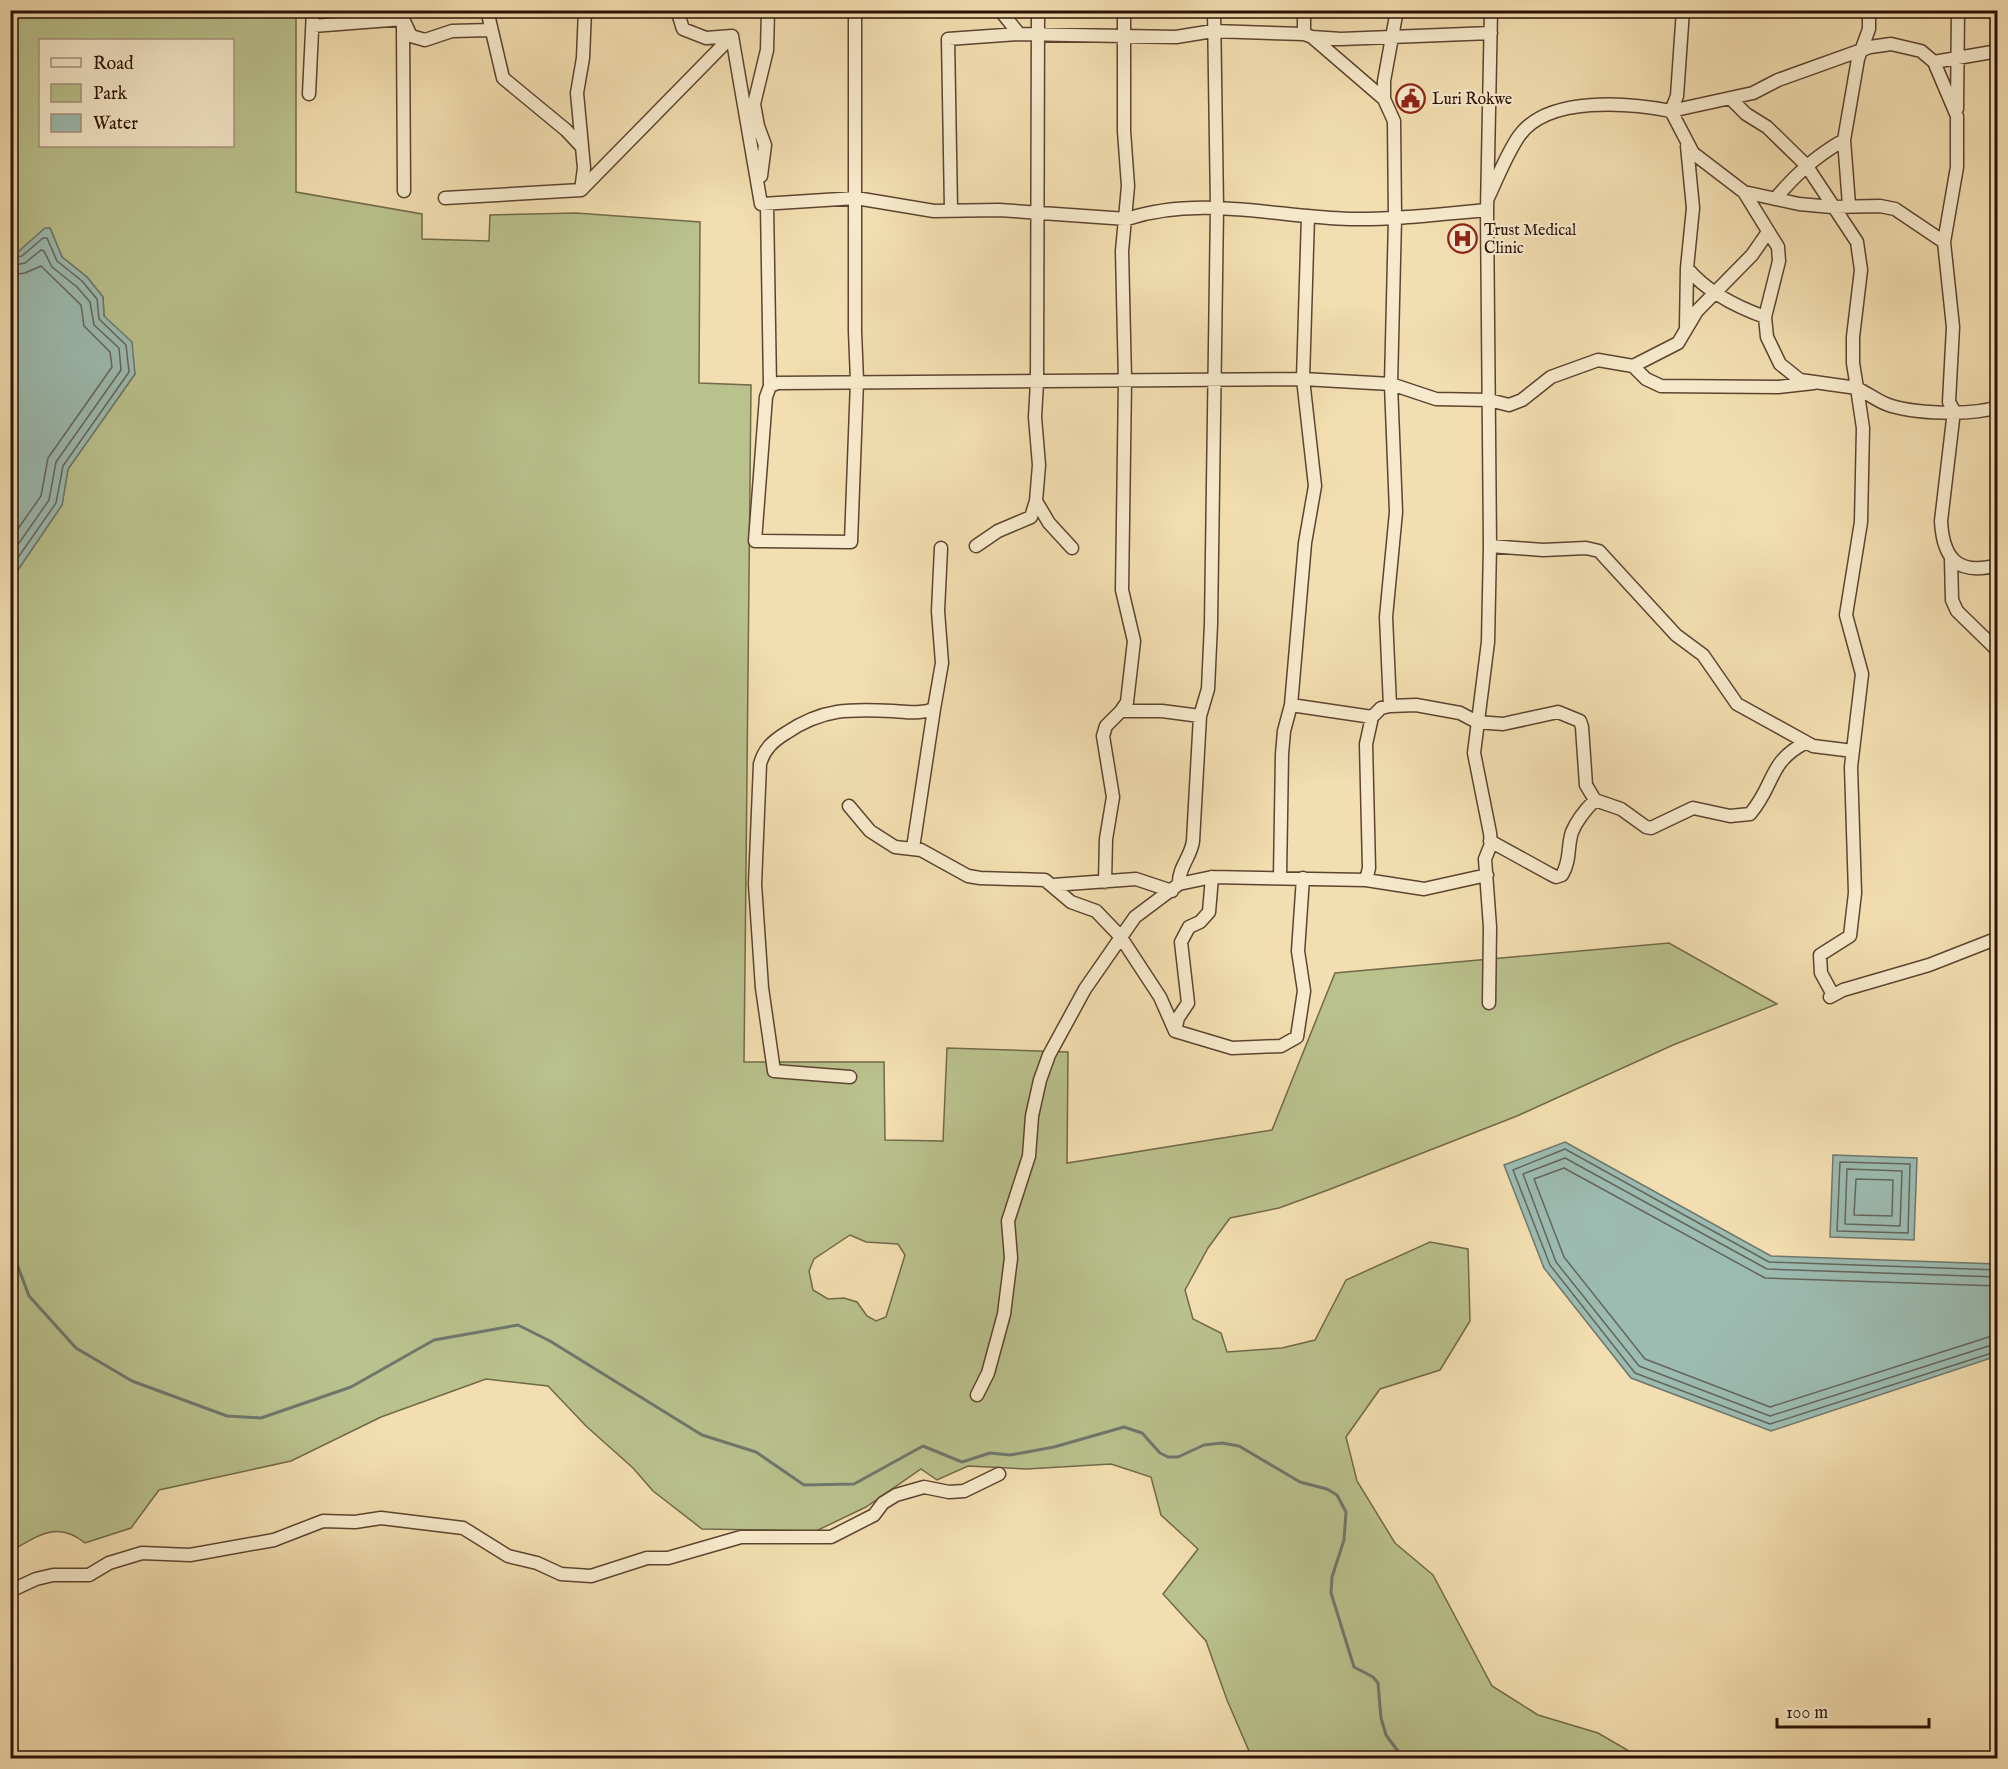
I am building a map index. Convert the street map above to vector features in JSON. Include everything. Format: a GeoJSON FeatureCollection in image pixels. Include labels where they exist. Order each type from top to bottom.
{"type":"FeatureCollection","features":[{"type":"Feature","properties":{"kind":"street"},"geometry":{"type":"LineString","coordinates":[[309,94],[313,10]]}},
{"type":"Feature","properties":{"kind":"street"},"geometry":{"type":"LineString","coordinates":[[487,10],[491,30],[497,44],[503,78],[566,130],[581,146]]}},
{"type":"Feature","properties":{"kind":"street"},"geometry":{"type":"LineString","coordinates":[[581,190],[584,168],[577,93],[583,58],[585,10]]}},
{"type":"Feature","properties":{"kind":"street"},"geometry":{"type":"LineString","coordinates":[[677,10],[683,29],[706,38],[732,36]]}},
{"type":"Feature","properties":{"kind":"street"},"geometry":{"type":"LineString","coordinates":[[768,10],[767,50],[754,104],[758,126],[765,145],[761,164],[770,386],[764,420],[755,541],[851,542],[857,381],[855,10]]}},
{"type":"Feature","properties":{"kind":"street"},"geometry":{"type":"LineString","coordinates":[[1000,10],[1019,34]]}},
{"type":"Feature","properties":{"kind":"street"},"geometry":{"type":"LineString","coordinates":[[976,546],[998,531],[1031,517],[1036,501],[1040,465],[1035,417],[1038,10]]}},
{"type":"Feature","properties":{"kind":"street"},"geometry":{"type":"LineString","coordinates":[[1106,882],[1106,839],[1113,797],[1103,736],[1106,726],[1127,702],[1134,641],[1122,590],[1125,380],[1122,251],[1127,219],[1128,186],[1124,131],[1124,10]]}},
{"type":"Feature","properties":{"kind":"street"},"geometry":{"type":"LineString","coordinates":[[1175,887],[1189,857],[1193,841],[1200,716],[1208,688],[1211,624],[1217,208],[1214,10]]}},
{"type":"Feature","properties":{"kind":"street"},"geometry":{"type":"LineString","coordinates":[[1304,10],[1308,36],[1384,99]]}},
{"type":"Feature","properties":{"kind":"street"},"geometry":{"type":"LineString","coordinates":[[1390,706],[1386,617],[1396,512],[1390,384],[1395,218],[1394,121],[1384,99],[1384,81],[1397,10]]}},
{"type":"Feature","properties":{"kind":"street"},"geometry":{"type":"LineString","coordinates":[[1489,1003],[1490,927],[1485,859],[1490,841],[1474,753],[1488,642],[1490,546],[1487,204],[1491,10]]}},
{"type":"Feature","properties":{"kind":"street"},"geometry":{"type":"LineString","coordinates":[[1683,10],[1677,96],[1671,111],[1693,153],[1744,192],[1778,248],[1779,261],[1765,317],[1767,337],[1780,364],[1800,380],[1857,388],[1886,404],[1905,409],[1954,411],[1998,407]]}},
{"type":"Feature","properties":{"kind":"street"},"geometry":{"type":"LineString","coordinates":[[1849,205],[1845,140],[1860,52],[1869,29],[1869,10]]}},
{"type":"Feature","properties":{"kind":"street"},"geometry":{"type":"LineString","coordinates":[[1958,10],[1957,167],[1944,242],[1953,327],[1949,402],[1954,411],[1941,521],[1942,537],[1951,558],[1952,600],[1958,611],[1998,651]]}},
{"type":"Feature","properties":{"kind":"street"},"geometry":{"type":"LineString","coordinates":[[313,26],[403,15]]}},
{"type":"Feature","properties":{"kind":"street"},"geometry":{"type":"LineString","coordinates":[[403,15],[411,36],[425,40],[452,31],[491,30]]}},
{"type":"Feature","properties":{"kind":"street"},"geometry":{"type":"LineString","coordinates":[[403,15],[404,191]]}},
{"type":"Feature","properties":{"kind":"street"},"geometry":{"type":"LineString","coordinates":[[951,209],[948,39],[1019,34],[1124,38],[1176,37],[1213,31],[1308,36],[1491,33]]}},
{"type":"Feature","properties":{"kind":"street"},"geometry":{"type":"LineString","coordinates":[[445,198],[581,190],[732,36]]}},
{"type":"Feature","properties":{"kind":"street"},"geometry":{"type":"LineString","coordinates":[[732,36],[764,204]]}},
{"type":"Feature","properties":{"kind":"street"},"geometry":{"type":"LineString","coordinates":[[1487,204],[1520,134],[1533,123],[1561,109],[1635,104],[1671,111],[1731,99],[1753,93],[1778,80],[1870,47],[1891,44],[1921,51],[1934,62],[1957,116]]}},
{"type":"Feature","properties":{"kind":"street"},"geometry":{"type":"LineString","coordinates":[[1934,62],[1998,51]]}},
{"type":"Feature","properties":{"kind":"street"},"geometry":{"type":"LineString","coordinates":[[1731,99],[1746,114],[1767,128],[1806,165],[1832,207],[1849,229],[1860,256],[1860,290],[1853,337],[1853,363],[1863,428],[1863,491],[1858,555],[1846,615],[1862,674],[1851,767],[1855,893],[1853,931],[1850,936],[1820,955],[1821,973],[1832,996],[1868,981],[1929,965],[1998,938]]}},
{"type":"Feature","properties":{"kind":"street"},"geometry":{"type":"LineString","coordinates":[[1775,199],[1806,165],[1818,155],[1845,140]]}},
{"type":"Feature","properties":{"kind":"street"},"geometry":{"type":"LineString","coordinates":[[1686,328],[1687,268],[1693,208],[1687,142]]}},
{"type":"Feature","properties":{"kind":"street"},"geometry":{"type":"LineString","coordinates":[[1744,192],[1832,207],[1849,205],[1895,209],[1944,242]]}},
{"type":"Feature","properties":{"kind":"street"},"geometry":{"type":"LineString","coordinates":[[764,204],[855,198],[934,211],[951,209],[1127,219],[1145,213],[1184,208],[1217,208],[1350,219],[1395,218],[1487,204]]}},
{"type":"Feature","properties":{"kind":"street"},"geometry":{"type":"LineString","coordinates":[[1280,877],[1284,731],[1291,705],[1305,543],[1315,486],[1303,379],[1308,216]]}},
{"type":"Feature","properties":{"kind":"street"},"geometry":{"type":"LineString","coordinates":[[1633,366],[1678,343],[1686,328],[1714,292],[1752,255],[1768,232]]}},
{"type":"Feature","properties":{"kind":"street"},"geometry":{"type":"LineString","coordinates":[[1687,268],[1698,281],[1714,292],[1765,317]]}},
{"type":"Feature","properties":{"kind":"street"},"geometry":{"type":"LineString","coordinates":[[770,386],[778,383],[857,381],[1037,382],[1213,378],[1303,379],[1390,384],[1436,399],[1489,400],[1509,405],[1522,400],[1551,377],[1598,360],[1633,366],[1646,379],[1661,386],[1778,387],[1814,383]]}},
{"type":"Feature","properties":{"kind":"street"},"geometry":{"type":"LineString","coordinates":[[1036,501],[1049,523],[1072,548]]}},
{"type":"Feature","properties":{"kind":"street"},"geometry":{"type":"LineString","coordinates":[[1490,546],[1564,550],[1586,548],[1599,551],[1676,635],[1703,655],[1737,704],[1813,746],[1853,751]]}},
{"type":"Feature","properties":{"kind":"street"},"geometry":{"type":"LineString","coordinates":[[913,848],[942,663],[938,611],[941,548]]}},
{"type":"Feature","properties":{"kind":"street"},"geometry":{"type":"LineString","coordinates":[[1951,558],[1962,566],[1974,569],[1998,565]]}},
{"type":"Feature","properties":{"kind":"street"},"geometry":{"type":"LineString","coordinates":[[1460,713],[1471,707],[1481,696]]}},
{"type":"Feature","properties":{"kind":"street"},"geometry":{"type":"LineString","coordinates":[[1291,705],[1372,717]]}},
{"type":"Feature","properties":{"kind":"street"},"geometry":{"type":"LineString","coordinates":[[1366,879],[1369,868],[1366,744],[1372,717],[1381,708],[1416,705],[1460,713],[1478,722],[1503,724],[1558,712],[1576,718],[1580,721],[1584,739],[1586,785],[1595,800],[1622,809],[1646,827],[1658,826],[1692,808],[1730,816],[1746,816],[1765,794],[1778,763],[1789,751],[1805,742]]}},
{"type":"Feature","properties":{"kind":"street"},"geometry":{"type":"LineString","coordinates":[[850,1077],[774,1071],[762,988],[755,885],[760,764],[763,752],[778,738],[797,725],[825,712],[847,709],[920,713],[934,709]]}},
{"type":"Feature","properties":{"kind":"street"},"geometry":{"type":"LineString","coordinates":[[1121,711],[1162,711],[1200,716]]}},
{"type":"Feature","properties":{"kind":"street"},"geometry":{"type":"LineString","coordinates":[[1490,841],[1556,877],[1562,875],[1570,860],[1572,832],[1595,800]]}},
{"type":"Feature","properties":{"kind":"street"},"geometry":{"type":"LineString","coordinates":[[849,806],[870,831],[882,840],[894,847],[913,848],[934,856],[968,876],[1038,880],[1053,885],[1136,879],[1175,887]]}},
{"type":"Feature","properties":{"kind":"street"},"geometry":{"type":"LineString","coordinates":[[977,1395],[988,1373],[1004,1314],[1011,1258],[1008,1221],[1029,1156],[1032,1116],[1040,1080],[1057,1038],[1085,989],[1135,917],[1175,887],[1212,877],[1366,879],[1424,889],[1487,875]]}},
{"type":"Feature","properties":{"kind":"street"},"geometry":{"type":"LineString","coordinates":[[1175,1031],[1178,1018],[1188,1003],[1181,942],[1189,927],[1205,918],[1209,912],[1212,877]]}},
{"type":"Feature","properties":{"kind":"street"},"geometry":{"type":"LineString","coordinates":[[1053,885],[1071,902],[1096,911],[1120,936],[1160,997],[1175,1031],[1232,1048],[1281,1046],[1294,1041],[1299,1033],[1304,991],[1298,959],[1303,878]]}},
{"type":"Feature","properties":{"kind":"street"},"geometry":{"type":"LineString","coordinates":[[10,1591],[36,1579],[53,1575],[89,1575],[109,1563],[142,1553],[190,1555],[274,1540],[323,1521],[355,1522],[381,1518],[463,1528],[508,1556],[537,1563],[561,1574],[591,1576],[647,1558],[668,1558],[741,1537],[831,1537],[874,1515],[883,1503],[896,1495],[924,1487],[949,1492],[964,1491],[999,1474]]}},
{"type":"Feature","properties":{"kind":"green space"},"geometry":{"type":"Polygon","coordinates":[[[11,11],[296,11],[296,192],[422,214],[422,239],[489,241],[490,215],[576,213],[700,222],[699,383],[751,385],[744,1062],[884,1062],[885,1140],[943,1141],[947,1048],[1068,1052],[1067,1163],[1272,1130],[1335,973],[1669,943],[1777,1004],[1673,1045],[1517,1116],[1328,1190],[1279,1208],[1230,1218],[1208,1248],[1185,1290],[1193,1319],[1221,1333],[1227,1352],[1282,1348],[1315,1340],[1346,1280],[1430,1242],[1468,1249],[1470,1321],[1440,1370],[1380,1389],[1346,1437],[1357,1481],[1395,1543],[1433,1575],[1492,1686],[1538,1715],[1598,1733],[1641,1758],[1252,1758],[1227,1700],[1206,1641],[1163,1594],[1198,1549],[1161,1515],[1151,1477],[1111,1464],[1027,1469],[968,1466],[937,1480],[921,1469],[866,1507],[816,1531],[702,1529],[653,1491],[633,1468],[586,1426],[548,1386],[486,1379],[381,1417],[291,1461],[159,1490],[131,1528],[85,1543],[75,1536],[56,1531],[30,1540],[11,1551],[11,580],[62,505],[68,469],[135,374],[104,316],[103,297],[87,277],[62,257],[50,228],[45,229],[19,252],[11,253],[11,11]],[[850,1235],[814,1259],[809,1271],[813,1290],[828,1299],[844,1298],[857,1302],[867,1316],[876,1321],[886,1317],[905,1255],[898,1244],[866,1242],[850,1235]]]}},
{"type":"Feature","properties":{"kind":"water"},"geometry":{"type":"Polygon","coordinates":[[[45,228],[50,228],[62,257],[87,277],[103,297],[104,316],[132,342],[135,374],[68,469],[62,505],[11,580],[11,253],[19,251],[45,228]]]}},
{"type":"Feature","properties":{"kind":"water"},"geometry":{"type":"Polygon","coordinates":[[[1565,1142],[1771,1256],[1997,1264],[1997,1356],[1771,1431],[1631,1378],[1544,1268],[1504,1165],[1565,1142]]]}},
{"type":"Feature","properties":{"kind":"water"},"geometry":{"type":"Polygon","coordinates":[[[1833,1155],[1917,1158],[1914,1240],[1830,1237],[1833,1155]]]}},
{"type":"Feature","properties":{"kind":"waterway"},"geometry":{"type":"LineString","coordinates":[[10,1234],[14,1256],[29,1296],[76,1348],[132,1381],[227,1416],[261,1418],[351,1387],[434,1340],[518,1325],[550,1341],[702,1435],[756,1452],[804,1485],[854,1484],[923,1446],[962,1462],[990,1453],[1010,1455],[1054,1447],[1124,1427],[1142,1433],[1160,1453],[1168,1457],[1178,1457],[1204,1445],[1222,1443],[1239,1446],[1300,1482],[1327,1489],[1337,1495],[1346,1512],[1344,1540],[1332,1577],[1331,1593],[1354,1667],[1373,1677],[1378,1683],[1381,1718],[1386,1735],[1403,1758]]}},
{"type":"Feature","properties":{"kind":"waterway"},"geometry":{"type":"LineString","coordinates":[[1467,1758],[1473,1755],[1490,1758]]}},
{"type":"Feature","properties":{"kind":"place","name":"Luri Rokwe"},"geometry":{"type":"Point","coordinates":[1411,98]}},
{"type":"Feature","properties":{"kind":"place","name":"Trust Medical Clinic"},"geometry":{"type":"Point","coordinates":[1463,238]}}]}
